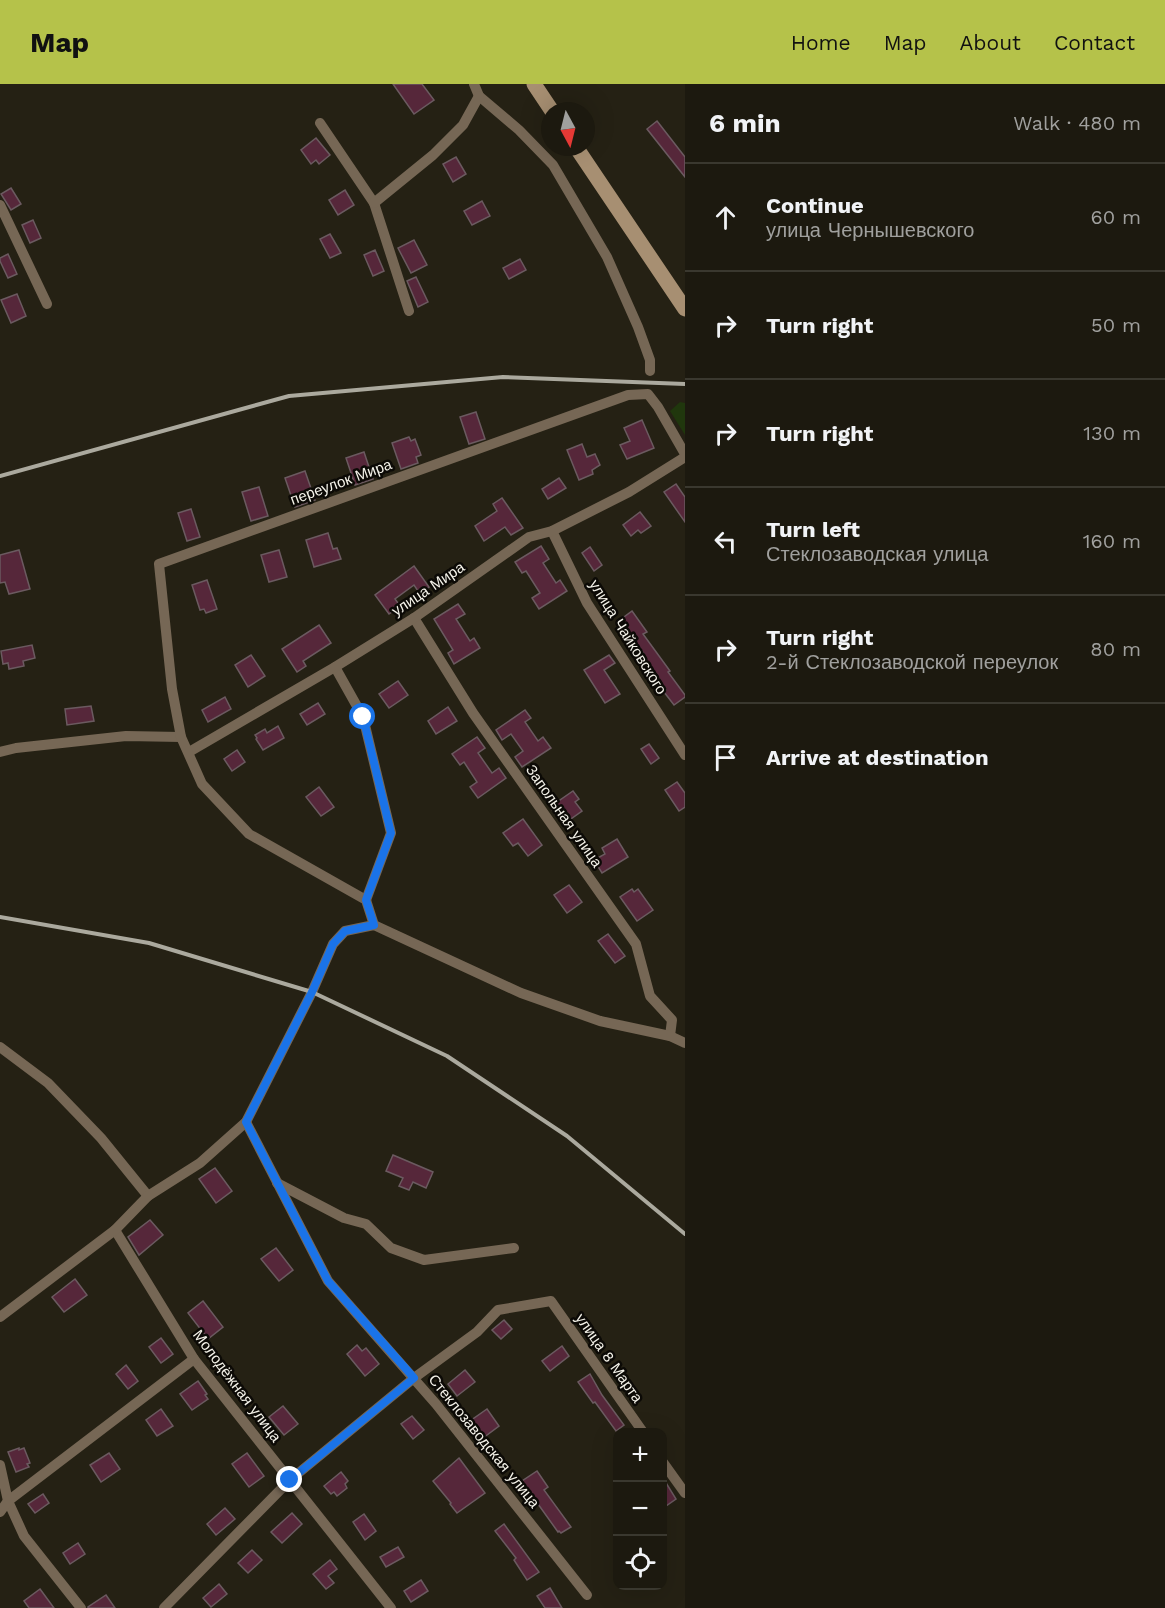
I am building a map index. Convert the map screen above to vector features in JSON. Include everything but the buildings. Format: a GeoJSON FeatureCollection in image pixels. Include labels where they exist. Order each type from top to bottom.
{"type":"FeatureCollection","features":[{"type":"Feature","properties":{"kind":"main road"},"geometry":{"type":"LineString","coordinates":[[534,84],[546,102]]}},
{"type":"Feature","properties":{"kind":"main road"},"geometry":{"type":"LineString","coordinates":[[582,156],[685,309]]}},
{"type":"Feature","properties":{"kind":"street"},"geometry":{"type":"LineString","coordinates":[[474,84],[479,96],[519,130],[553,165],[607,257],[638,327],[650,360],[650,371]]}},
{"type":"Feature","properties":{"kind":"street"},"geometry":{"type":"LineString","coordinates":[[374,204],[433,155],[463,125],[479,96]]}},
{"type":"Feature","properties":{"kind":"street"},"geometry":{"type":"LineString","coordinates":[[321,123],[374,204],[409,311]]}},
{"type":"Feature","properties":{"kind":"street"},"geometry":{"type":"LineString","coordinates":[[0,205],[47,304]]}},
{"type":"Feature","properties":{"kind":"street","name":"переулок Мира"},"geometry":{"type":"LineString","coordinates":[[366,900],[249,834],[202,784],[181,736],[172,689],[159,564],[628,395],[648,394],[658,407],[685,455]]}},
{"type":"Feature","properties":{"kind":"street","name":"улица Мира"},"geometry":{"type":"LineString","coordinates":[[189,752],[414,618],[529,537],[552,531],[629,492],[685,455]]}},
{"type":"Feature","properties":{"kind":"street","name":"улица Чайковского"},"geometry":{"type":"LineString","coordinates":[[552,531],[587,603],[685,755]]}},
{"type":"Feature","properties":{"kind":"street","name":"Запольная улица"},"geometry":{"type":"LineString","coordinates":[[414,618],[473,712],[636,944],[650,996],[672,1020],[670,1036]]}},
{"type":"Feature","properties":{"kind":"street"},"geometry":{"type":"LineString","coordinates":[[335,667],[363,717],[391,833],[366,900],[374,925]]}},
{"type":"Feature","properties":{"kind":"street"},"geometry":{"type":"LineString","coordinates":[[0,752],[16,748],[126,736],[181,736]]}},
{"type":"Feature","properties":{"kind":"street"},"geometry":{"type":"LineString","coordinates":[[0,1317],[115,1230],[148,1196],[200,1163],[246,1122],[312,992],[333,944],[345,931],[374,925],[521,993],[600,1022],[670,1036],[685,1042]]}},
{"type":"Feature","properties":{"kind":"street"},"geometry":{"type":"LineString","coordinates":[[0,1047],[48,1083],[101,1138],[148,1196]]}},
{"type":"Feature","properties":{"kind":"street","name":"Стеклозаводская улица"},"geometry":{"type":"LineString","coordinates":[[246,1122],[328,1281],[436,1404],[587,1595]]}},
{"type":"Feature","properties":{"kind":"street"},"geometry":{"type":"LineString","coordinates":[[276,1182],[344,1218],[366,1224],[391,1248],[424,1260],[514,1248]]}},
{"type":"Feature","properties":{"kind":"street","name":"Молодёжная улица"},"geometry":{"type":"LineString","coordinates":[[115,1230],[194,1359],[391,1608]]}},
{"type":"Feature","properties":{"kind":"street","name":"улица 8 Марта"},"geometry":{"type":"LineString","coordinates":[[414,1378],[477,1332],[498,1310],[551,1301],[640,1428]]}},
{"type":"Feature","properties":{"kind":"street"},"geometry":{"type":"LineString","coordinates":[[0,1512],[9,1502],[194,1359]]}},
{"type":"Feature","properties":{"kind":"street"},"geometry":{"type":"LineString","coordinates":[[164,1608],[290,1480],[414,1378]]}},
{"type":"Feature","properties":{"kind":"street"},"geometry":{"type":"LineString","coordinates":[[0,1465],[9,1502],[24,1536],[81,1608]]}},
{"type":"Feature","properties":{"kind":"street"},"geometry":{"type":"LineString","coordinates":[[667,1467],[685,1493]]}},
{"type":"Feature","properties":{"kind":"green space"},"geometry":{"type":"Polygon","coordinates":[[[680,402],[685,403],[685,435],[670,411],[680,402]]]}},
{"type":"Feature","properties":{"kind":"railway"},"geometry":{"type":"LineString","coordinates":[[0,476],[289,396],[503,377],[685,384]]}},
{"type":"Feature","properties":{"kind":"railway"},"geometry":{"type":"LineString","coordinates":[[0,917],[149,943],[312,992],[447,1056],[567,1136],[685,1234]]}},
{"type":"Feature","properties":{"kind":"route"},"geometry":{"type":"LineString","coordinates":[[290,1480],[414,1378],[328,1281],[246,1122],[312,992],[333,944],[345,931],[374,925],[366,900],[391,833],[363,717]]}}]}
